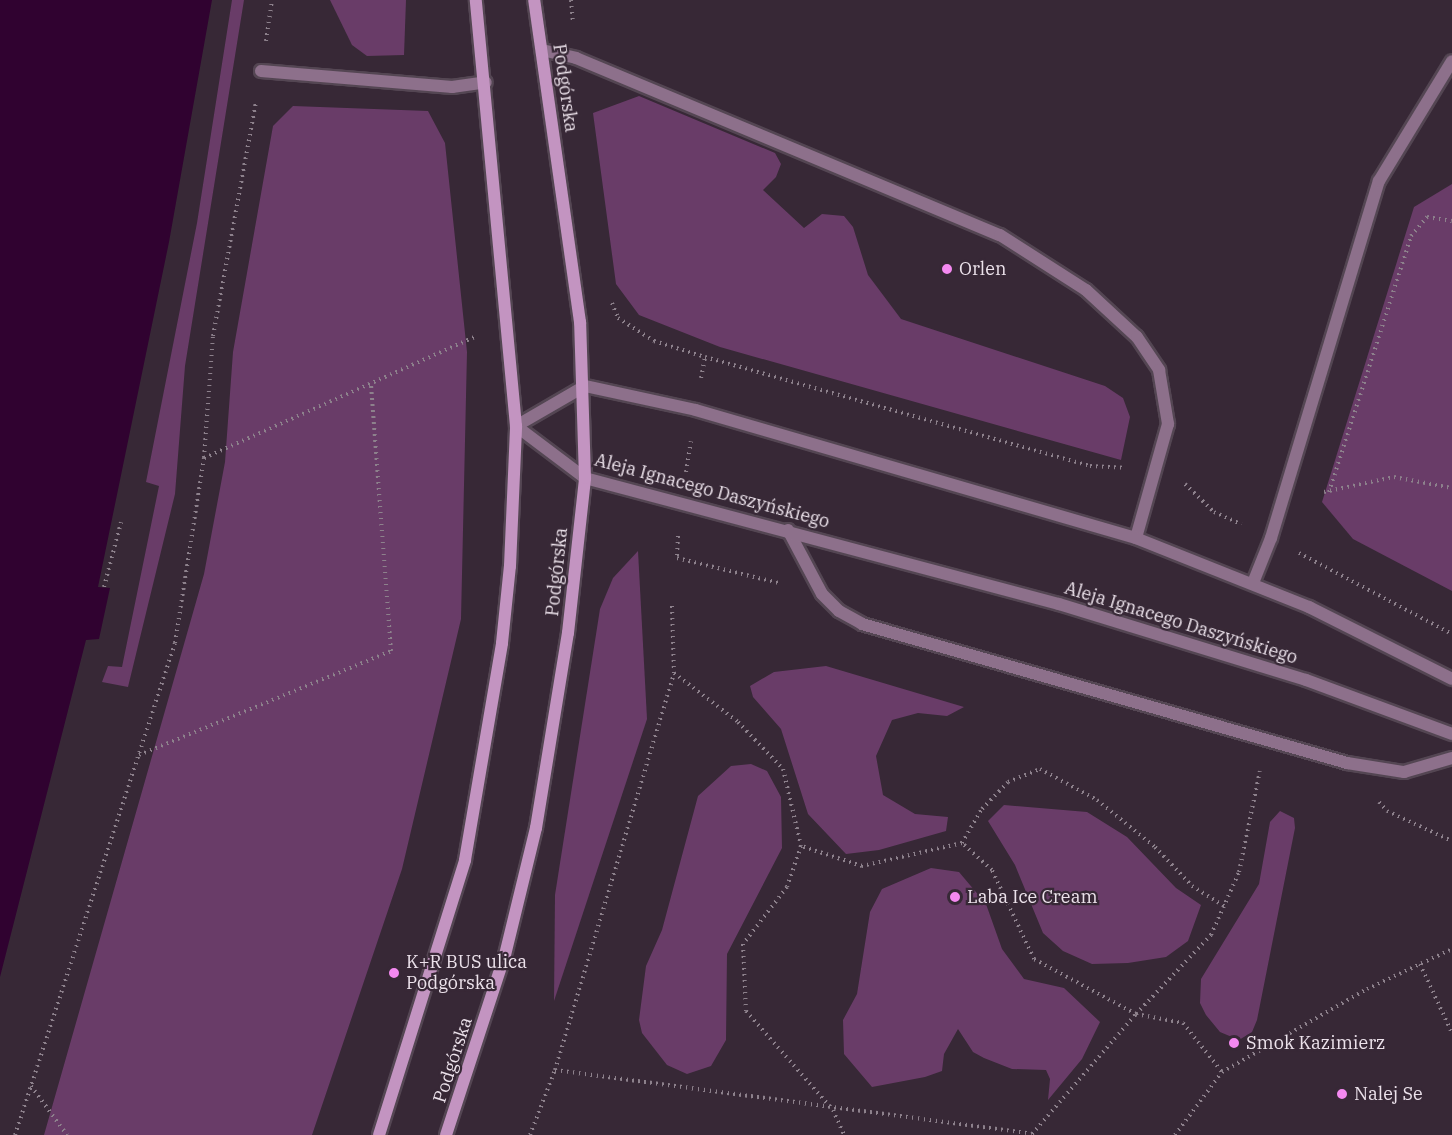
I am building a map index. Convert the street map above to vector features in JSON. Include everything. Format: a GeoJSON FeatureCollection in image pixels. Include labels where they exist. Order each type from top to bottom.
{"type":"FeatureCollection","features":[{"type":"Feature","properties":{"kind":"street"},"geometry":{"type":"LineString","coordinates":[[379,1135],[465,860],[502,644],[516,426],[486,82],[476,0]]}},
{"type":"Feature","properties":{"kind":"street","name":"Podgórska"},"geometry":{"type":"LineString","coordinates":[[446,1135],[505,955],[536,828],[571,611],[585,478],[585,386],[534,0]]}},
{"type":"Feature","properties":{"kind":"street"},"geometry":{"type":"LineString","coordinates":[[542,50],[576,58],[1000,236],[1086,290],[1137,337],[1159,370],[1168,424],[1158,471],[1136,538]]}},
{"type":"Feature","properties":{"kind":"street"},"geometry":{"type":"LineString","coordinates":[[1252,583],[1271,538],[1379,181],[1452,61]]}},
{"type":"Feature","properties":{"kind":"street"},"geometry":{"type":"LineString","coordinates":[[261,71],[452,87],[486,82]]}},
{"type":"Feature","properties":{"kind":"street"},"geometry":{"type":"LineString","coordinates":[[516,426],[585,386],[745,423],[1136,538],[1252,583],[1452,679]]}},
{"type":"Feature","properties":{"kind":"street","name":"Aleja Ignacego Daszyńskiego"},"geometry":{"type":"LineString","coordinates":[[516,426],[585,478],[788,530],[1059,604],[1306,680],[1452,734]]}},
{"type":"Feature","properties":{"kind":"street"},"geometry":{"type":"LineString","coordinates":[[788,530],[822,594],[862,624],[1347,764],[1404,772],[1452,758]]}},
{"type":"Feature","properties":{"kind":"path"},"geometry":{"type":"LineString","coordinates":[[15,1135],[175,643],[204,458],[213,336],[272,0]]}},
{"type":"Feature","properties":{"kind":"path"},"geometry":{"type":"LineString","coordinates":[[571,0],[576,58]]}},
{"type":"Feature","properties":{"kind":"path"},"geometry":{"type":"LineString","coordinates":[[1452,221],[1427,217],[1411,236],[1326,492],[1394,477],[1452,488]]}},
{"type":"Feature","properties":{"kind":"path"},"geometry":{"type":"LineString","coordinates":[[610,296],[618,318],[654,341],[1090,466],[1158,471],[1190,487],[1214,512],[1271,538],[1452,634]]}},
{"type":"Feature","properties":{"kind":"path"},"geometry":{"type":"LineString","coordinates":[[204,458],[477,336]]}},
{"type":"Feature","properties":{"kind":"path"},"geometry":{"type":"LineString","coordinates":[[701,377],[705,357]]}},
{"type":"Feature","properties":{"kind":"path"},"geometry":{"type":"LineString","coordinates":[[138,755],[391,651],[371,383]]}},
{"type":"Feature","properties":{"kind":"path"},"geometry":{"type":"LineString","coordinates":[[686,474],[691,442]]}},
{"type":"Feature","properties":{"kind":"path"},"geometry":{"type":"LineString","coordinates":[[104,587],[121,522]]}},
{"type":"Feature","properties":{"kind":"path"},"geometry":{"type":"LineString","coordinates":[[679,535],[677,558],[822,594]]}},
{"type":"Feature","properties":{"kind":"path"},"geometry":{"type":"LineString","coordinates":[[530,1135],[555,1070],[675,673],[672,606]]}},
{"type":"Feature","properties":{"kind":"path"},"geometry":{"type":"LineString","coordinates":[[675,673],[738,722],[783,769],[801,846],[787,887],[743,944],[746,1011],[833,1110],[844,1135]]}},
{"type":"Feature","properties":{"kind":"path"},"geometry":{"type":"LineString","coordinates":[[555,1070],[833,1110],[1033,1135],[1136,1014],[1211,935],[1239,872],[1266,741]]}},
{"type":"Feature","properties":{"kind":"path"},"geometry":{"type":"LineString","coordinates":[[1347,764],[1387,811],[1452,841]]}},
{"type":"Feature","properties":{"kind":"path"},"geometry":{"type":"LineString","coordinates":[[801,846],[862,866],[962,843],[982,809],[1008,782],[1040,769],[1097,800],[1155,847],[1192,886],[1224,906]]}},
{"type":"Feature","properties":{"kind":"path"},"geometry":{"type":"LineString","coordinates":[[962,843],[992,870],[1034,959],[1136,1014],[1183,1023],[1222,1072]]}},
{"type":"Feature","properties":{"kind":"path"},"geometry":{"type":"LineString","coordinates":[[1175,1135],[1222,1072],[1367,988],[1452,950]]}},
{"type":"Feature","properties":{"kind":"path"},"geometry":{"type":"LineString","coordinates":[[1420,964],[1452,1033]]}},
{"type":"Feature","properties":{"kind":"path"},"geometry":{"type":"LineString","coordinates":[[31,1086],[67,1135]]}},
{"type":"Feature","properties":{"kind":"shaded area"},"geometry":{"type":"Polygon","coordinates":[[[0,0],[212,0],[169,242],[98,587],[110,588],[99,639],[86,640],[0,977],[0,0]]]}},
{"type":"Feature","properties":{"kind":"shaded area"},"geometry":{"type":"Polygon","coordinates":[[[232,0],[244,0],[185,366],[175,494],[128,687],[102,682],[108,666],[122,667],[159,486],[146,482],[197,223],[232,0]]]}},
{"type":"Feature","properties":{"kind":"shaded area"},"geometry":{"type":"Polygon","coordinates":[[[330,0],[406,0],[404,55],[367,56],[352,45],[330,0]]]}},
{"type":"Feature","properties":{"kind":"shaded area"},"geometry":{"type":"Polygon","coordinates":[[[639,96],[775,153],[781,164],[776,177],[763,190],[804,228],[822,214],[844,216],[853,227],[868,275],[901,319],[1105,386],[1123,398],[1130,417],[1121,460],[720,347],[639,315],[616,284],[593,113],[639,96]]]}},
{"type":"Feature","properties":{"kind":"shaded area"},"geometry":{"type":"Polygon","coordinates":[[[293,106],[428,111],[445,143],[467,352],[461,619],[402,869],[312,1135],[44,1135],[204,574],[225,462],[233,352],[273,126],[293,106]]]}},
{"type":"Feature","properties":{"kind":"shaded area"},"geometry":{"type":"Polygon","coordinates":[[[1452,184],[1452,591],[1353,539],[1322,502],[1414,207],[1452,184]]]}},
{"type":"Feature","properties":{"kind":"shaded area"},"geometry":{"type":"Polygon","coordinates":[[[638,551],[647,719],[554,1001],[555,895],[600,609],[613,578],[638,551]]]}},
{"type":"Feature","properties":{"kind":"shaded area"},"geometry":{"type":"Polygon","coordinates":[[[826,666],[964,707],[947,716],[918,713],[892,720],[876,756],[883,795],[915,814],[948,817],[946,831],[879,850],[846,854],[808,814],[781,729],[753,697],[750,686],[774,672],[826,666]]]}},
{"type":"Feature","properties":{"kind":"shaded area"},"geometry":{"type":"Polygon","coordinates":[[[751,764],[767,771],[781,797],[782,848],[727,954],[726,1040],[711,1066],[687,1074],[667,1065],[642,1033],[639,1020],[646,966],[662,930],[698,796],[731,766],[751,764]]]}},
{"type":"Feature","properties":{"kind":"shaded area"},"geometry":{"type":"Polygon","coordinates":[[[1004,805],[1087,812],[1127,837],[1176,888],[1201,905],[1188,941],[1166,957],[1128,963],[1092,964],[1063,951],[1043,933],[1015,865],[988,821],[1004,805]]]}},
{"type":"Feature","properties":{"kind":"shaded area"},"geometry":{"type":"Polygon","coordinates":[[[1280,811],[1294,818],[1295,828],[1257,1020],[1252,1032],[1239,1040],[1220,1032],[1206,1015],[1200,1003],[1201,979],[1259,884],[1270,822],[1280,811]]]}},
{"type":"Feature","properties":{"kind":"shaded area"},"geometry":{"type":"Polygon","coordinates":[[[931,868],[959,872],[986,904],[1002,949],[1024,979],[1064,988],[1100,1022],[1082,1059],[1048,1100],[1050,1079],[1046,1070],[1012,1069],[984,1058],[973,1052],[958,1029],[944,1054],[942,1071],[925,1077],[872,1087],[844,1054],[843,1020],[857,994],[870,912],[882,889],[931,868]]]}},
{"type":"Feature","properties":{"kind":"place","name":"Orlen"},"geometry":{"type":"Point","coordinates":[947,269]}},
{"type":"Feature","properties":{"kind":"place","name":"Laba Ice Cream"},"geometry":{"type":"Point","coordinates":[955,897]}},
{"type":"Feature","properties":{"kind":"place","name":"K+R BUS ulica Podgórska"},"geometry":{"type":"Point","coordinates":[394,973]}},
{"type":"Feature","properties":{"kind":"place","name":"Smok Kazimierz"},"geometry":{"type":"Point","coordinates":[1234,1043]}},
{"type":"Feature","properties":{"kind":"place","name":"Nalej Se"},"geometry":{"type":"Point","coordinates":[1342,1094]}}]}
